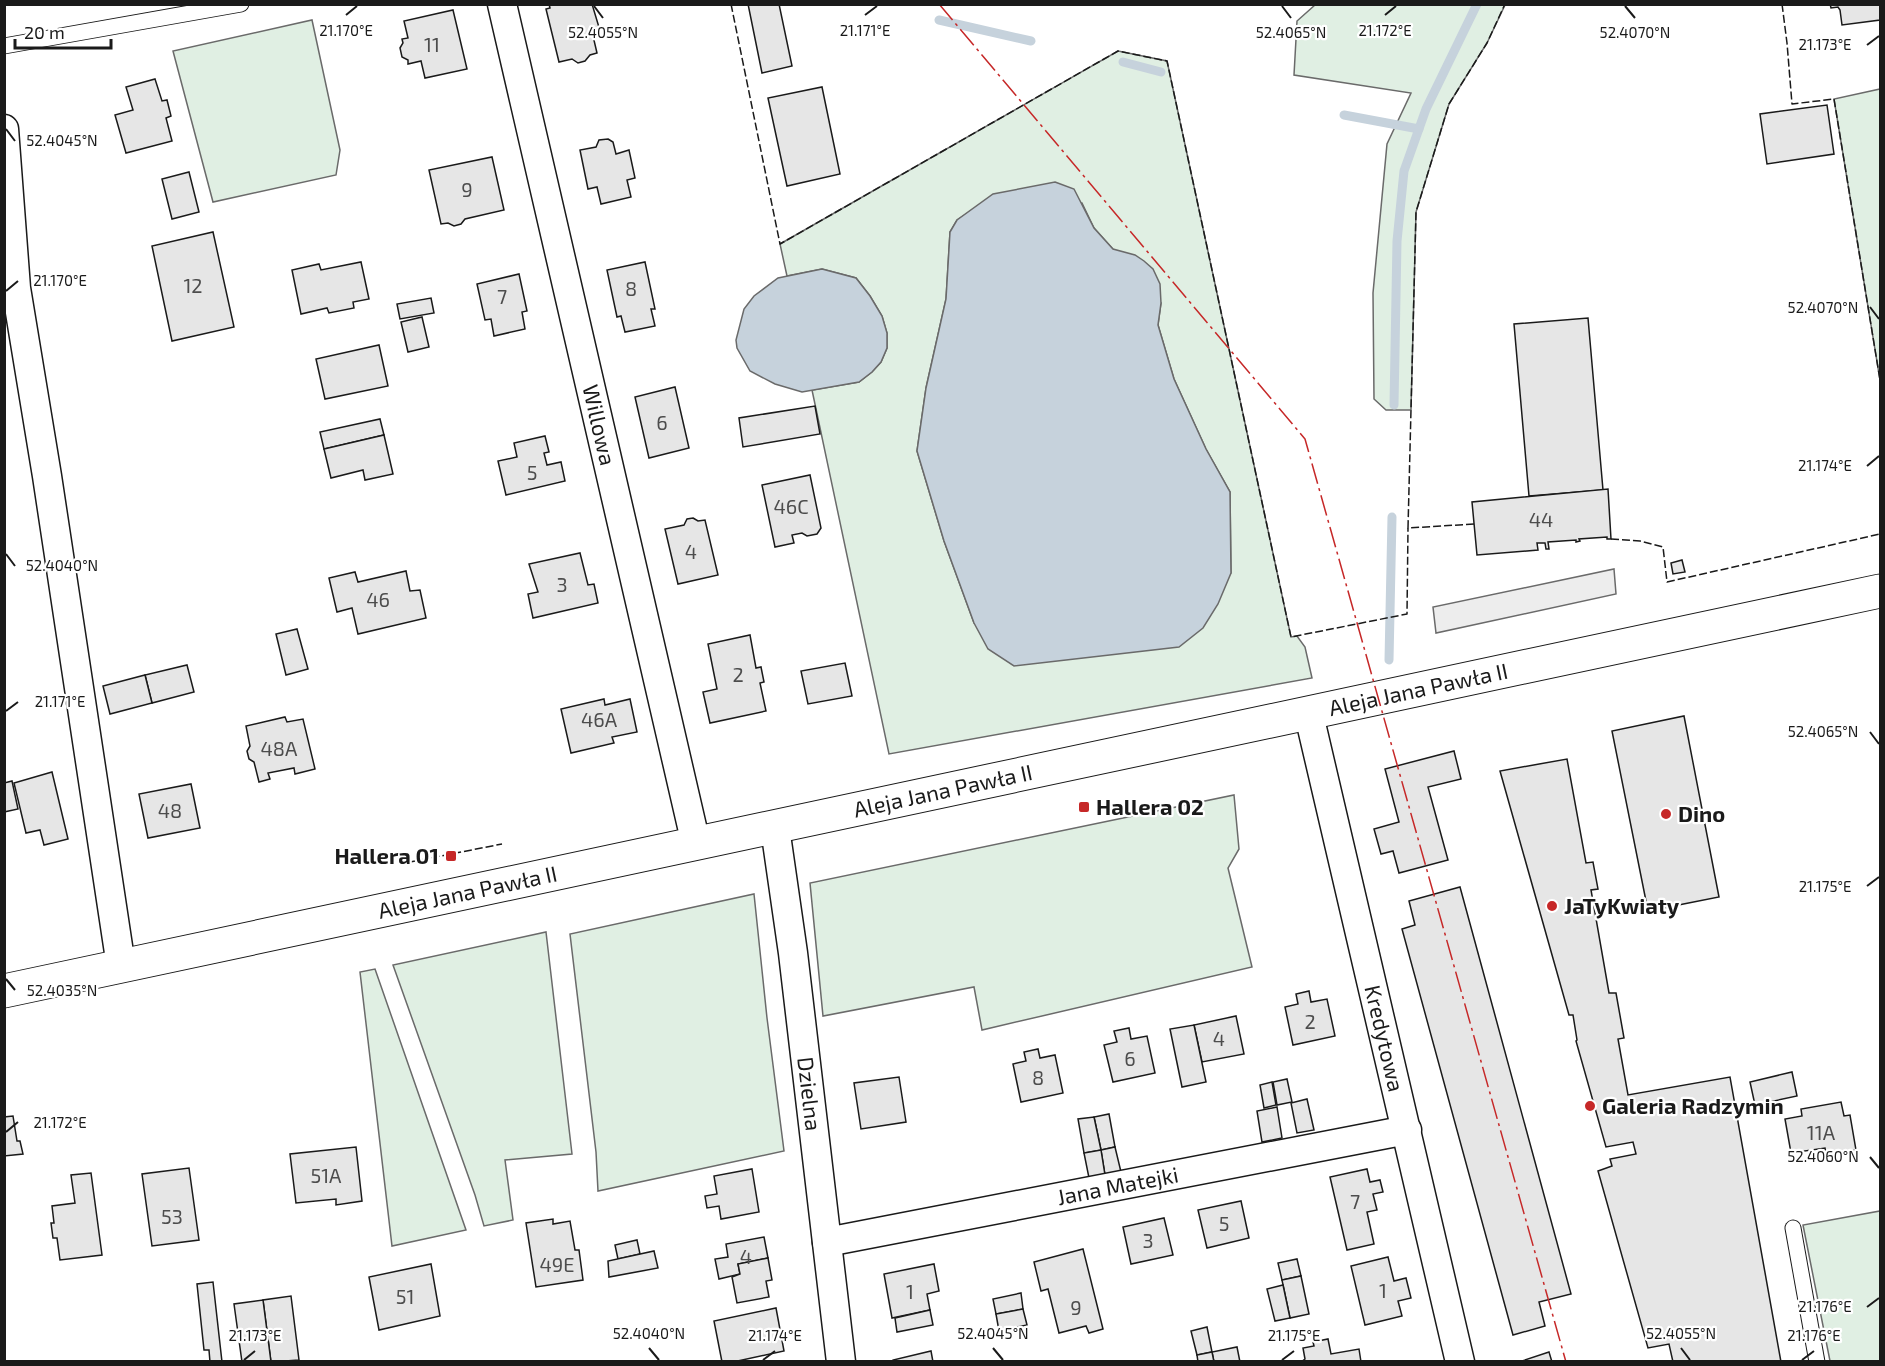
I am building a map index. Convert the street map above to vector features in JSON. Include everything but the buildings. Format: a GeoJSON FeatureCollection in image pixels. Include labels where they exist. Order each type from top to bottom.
{"type":"FeatureCollection","features":[{"type":"Feature","properties":{"kind":"street","name":"Willowa"},"geometry":{"type":"LineString","coordinates":[[502,4],[696,844]]}},
{"type":"Feature","properties":{"kind":"street"},"geometry":{"type":"LineString","coordinates":[[4,129],[16,288],[47,476],[121,966]]}},
{"type":"Feature","properties":{"kind":"street","name":"Aleja Jana Pawła II"},"geometry":{"type":"LineString","coordinates":[[4,991],[1309,715],[1881,591]]}},
{"type":"Feature","properties":{"kind":"street","name":"Kredytowa"},"geometry":{"type":"LineString","coordinates":[[1309,715],[1460,1362]]}},
{"type":"Feature","properties":{"kind":"street","name":"Dzielna"},"geometry":{"type":"LineString","coordinates":[[775,828],[794,964],[841,1362]]}},
{"type":"Feature","properties":{"kind":"street","name":"Jana Matejki"},"geometry":{"type":"LineString","coordinates":[[827,1242],[1407,1130]]}},
{"type":"Feature","properties":{"kind":"lane"},"geometry":{"type":"LineString","coordinates":[[4,46],[241,4]]}},
{"type":"Feature","properties":{"kind":"lane"},"geometry":{"type":"LineString","coordinates":[[1793,1228],[1817,1362]]}},
{"type":"Feature","properties":{"kind":"green space"},"geometry":{"type":"Polygon","coordinates":[[[1315,5],[1505,5],[1487,43],[1449,104],[1416,212],[1411,410],[1386,410],[1374,399],[1373,293],[1387,144],[1411,93],[1294,75],[1297,21],[1315,5]]]}},
{"type":"Feature","properties":{"kind":"green space"},"geometry":{"type":"Polygon","coordinates":[[[312,20],[340,150],[336,175],[213,202],[173,51],[312,20]]]}},
{"type":"Feature","properties":{"kind":"green space"},"geometry":{"type":"Polygon","coordinates":[[[1118,51],[1167,61],[1291,637],[1297,636],[1305,647],[1312,678],[889,754],[812,390],[859,382],[881,362],[887,348],[887,333],[882,316],[856,278],[822,269],[787,276],[780,244],[1118,51]],[[1082,203],[971,211],[957,220],[950,232],[946,299],[926,388],[917,451],[944,541],[974,623],[1231,573],[1230,492],[1206,449],[1174,379],[1158,325],[1161,303],[1094,228],[1082,203]]]}},
{"type":"Feature","properties":{"kind":"green space"},"geometry":{"type":"Polygon","coordinates":[[[1880,89],[1880,380],[1834,99],[1880,89]]]}},
{"type":"Feature","properties":{"kind":"green space"},"geometry":{"type":"Polygon","coordinates":[[[1234,795],[1239,849],[1228,868],[1252,967],[982,1030],[974,987],[823,1016],[810,883],[1234,795]]]}},
{"type":"Feature","properties":{"kind":"green space"},"geometry":{"type":"Polygon","coordinates":[[[754,894],[784,1151],[598,1191],[596,1152],[570,934],[754,894]]]}},
{"type":"Feature","properties":{"kind":"green space"},"geometry":{"type":"Polygon","coordinates":[[[546,932],[572,1154],[505,1160],[513,1220],[484,1226],[393,965],[546,932]]]}},
{"type":"Feature","properties":{"kind":"green space"},"geometry":{"type":"Polygon","coordinates":[[[375,969],[466,1230],[392,1246],[360,972],[375,969]]]}},
{"type":"Feature","properties":{"kind":"green space"},"geometry":{"type":"Polygon","coordinates":[[[1880,1211],[1880,1361],[1830,1361],[1803,1225],[1880,1211]]]}},
{"type":"Feature","properties":{"kind":"shaded area"},"geometry":{"type":"Polygon","coordinates":[[[1055,182],[1074,189],[1094,228],[1113,249],[1135,255],[1144,261],[1153,269],[1160,284],[1161,303],[1158,325],[1174,379],[1206,449],[1230,492],[1231,573],[1218,604],[1203,628],[1179,647],[1014,666],[988,649],[974,623],[944,541],[917,451],[926,388],[946,299],[950,232],[957,220],[993,194],[1055,182]]]}},
{"type":"Feature","properties":{"kind":"shaded area"},"geometry":{"type":"Polygon","coordinates":[[[822,269],[856,278],[870,296],[882,316],[887,333],[887,348],[881,362],[859,382],[802,392],[775,384],[750,371],[737,348],[736,340],[744,309],[754,296],[778,278],[822,269]]]}},
{"type":"Feature","properties":{"kind":"shaded area"},"geometry":{"type":"Polygon","coordinates":[[[1614,569],[1616,594],[1436,633],[1433,607],[1614,569]]]}},
{"type":"Feature","properties":{"kind":"waterway"},"geometry":{"type":"LineString","coordinates":[[1394,405],[1397,241],[1404,171],[1426,109],[1477,4]]}},
{"type":"Feature","properties":{"kind":"waterway"},"geometry":{"type":"LineString","coordinates":[[939,20],[1031,41]]}},
{"type":"Feature","properties":{"kind":"waterway"},"geometry":{"type":"LineString","coordinates":[[1123,62],[1161,72]]}},
{"type":"Feature","properties":{"kind":"waterway"},"geometry":{"type":"LineString","coordinates":[[1344,115],[1419,129]]}},
{"type":"Feature","properties":{"kind":"waterway"},"geometry":{"type":"LineString","coordinates":[[1389,660],[1392,517]]}},
{"type":"Feature","properties":{"kind":"fence"},"geometry":{"type":"LineString","coordinates":[[731,4],[780,244],[1118,51],[1167,61],[1291,637],[1407,614],[1408,528]]}},
{"type":"Feature","properties":{"kind":"fence"},"geometry":{"type":"LineString","coordinates":[[1474,524],[1408,528],[1416,212],[1449,104],[1487,43],[1505,4]]}},
{"type":"Feature","properties":{"kind":"fence"},"geometry":{"type":"LineString","coordinates":[[1782,4],[1792,104],[1834,99],[1880,380]]}},
{"type":"Feature","properties":{"kind":"fence"},"geometry":{"type":"LineString","coordinates":[[1611,539],[1640,541],[1663,547],[1667,582],[1880,534]]}},
{"type":"Feature","properties":{"kind":"fence"},"geometry":{"type":"LineString","coordinates":[[410,862],[502,844]]}},
{"type":"Feature","properties":{"kind":"power"},"geometry":{"type":"LineString","coordinates":[[939,4],[1305,439],[1566,1362]]}},
{"type":"Feature","properties":{"kind":"place","name":"Hallera 02"},"geometry":{"type":"Point","coordinates":[1084,807]}},
{"type":"Feature","properties":{"kind":"place","name":"Dino"},"geometry":{"type":"Point","coordinates":[1666,814]}},
{"type":"Feature","properties":{"kind":"place","name":"Hallera 01"},"geometry":{"type":"Point","coordinates":[451,856]}},
{"type":"Feature","properties":{"kind":"place","name":"JaTyKwiaty"},"geometry":{"type":"Point","coordinates":[1552,906]}},
{"type":"Feature","properties":{"kind":"place","name":"Galeria Radzymin"},"geometry":{"type":"Point","coordinates":[1590,1106]}}]}
